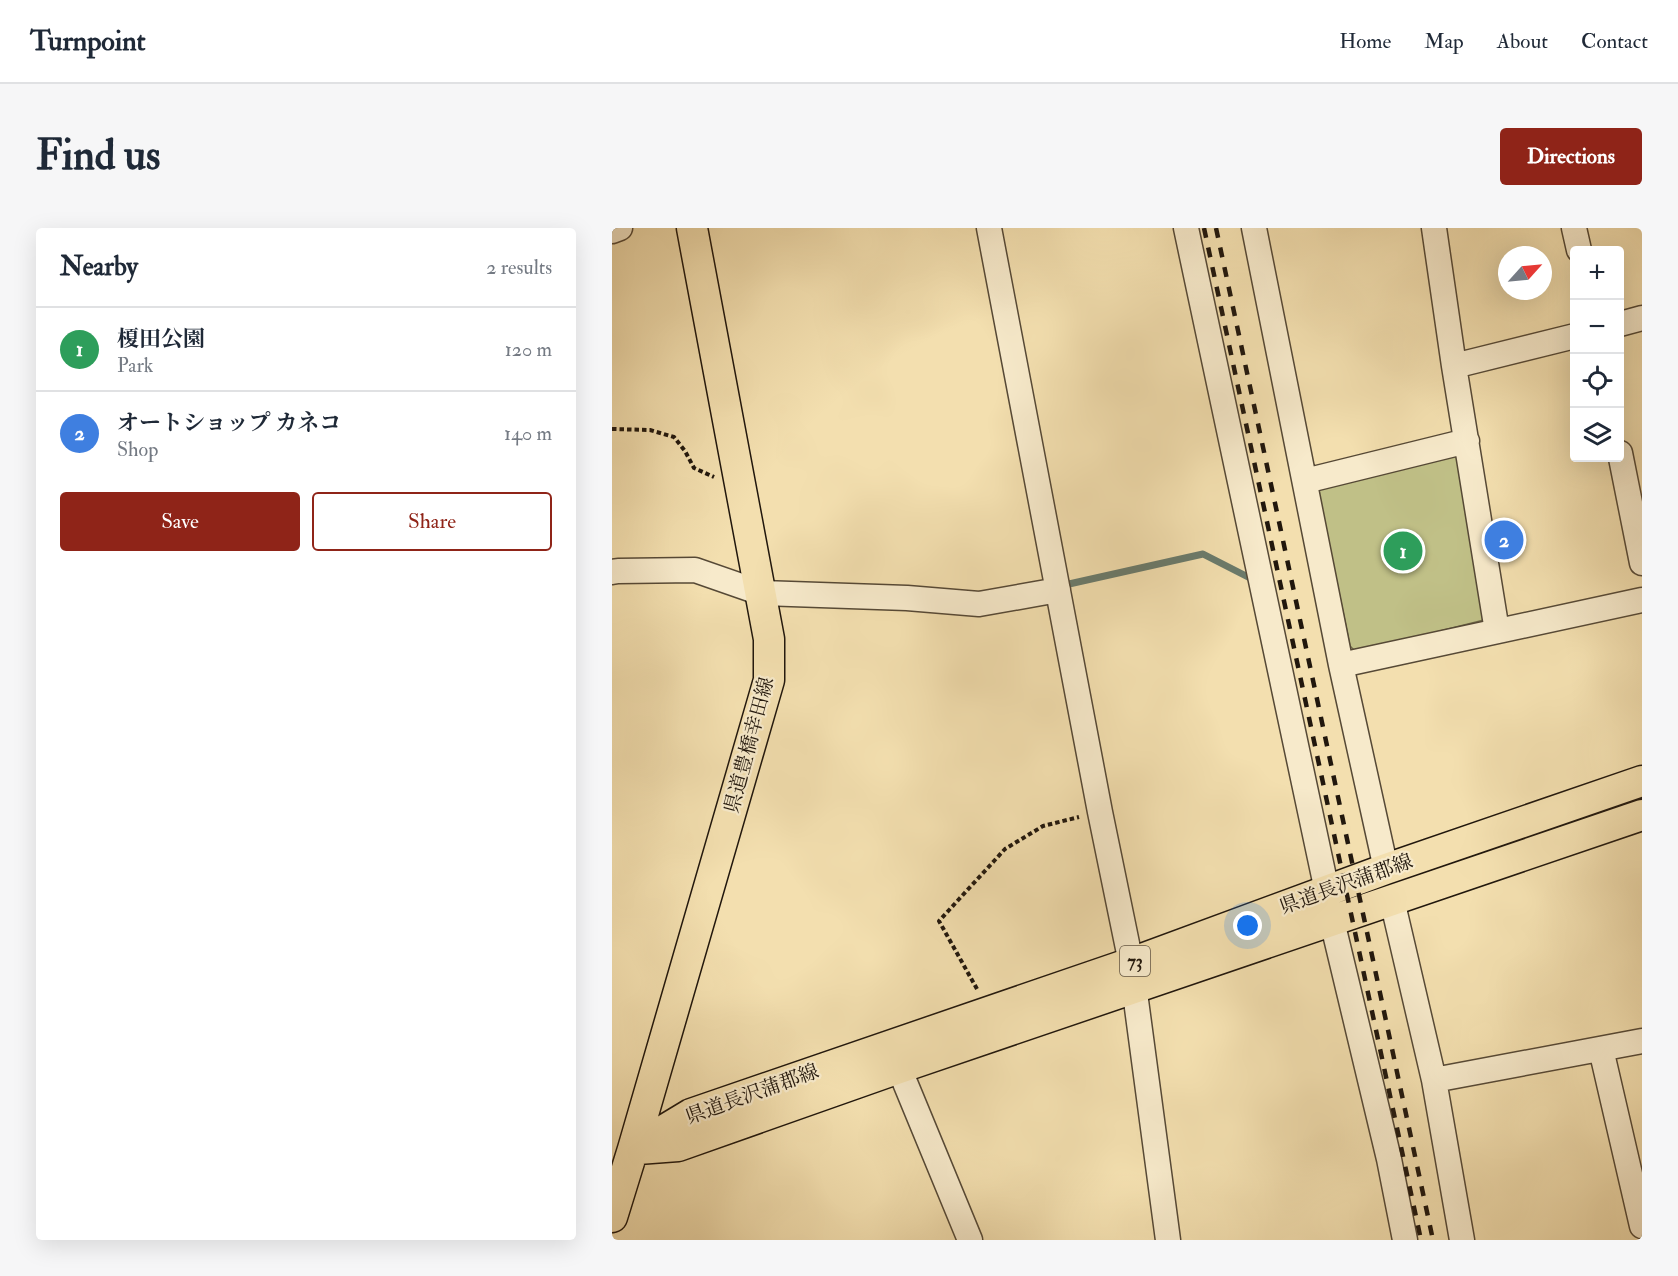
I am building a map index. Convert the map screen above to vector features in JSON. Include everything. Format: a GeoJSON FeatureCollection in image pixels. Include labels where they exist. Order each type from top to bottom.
{"type":"FeatureCollection","features":[{"type":"Feature","properties":{"kind":"main road","name":"県道豊橋幸田線"},"geometry":{"type":"LineString","coordinates":[[612,1217],[623,1150],[769,680],[769,639],[692,228]]}},
{"type":"Feature","properties":{"kind":"main road","name":"県道長沢蒲郡線"},"geometry":{"type":"LineString","coordinates":[[623,1150],[678,1146],[899,1068],[1132,975],[1327,891],[1642,781]]}},
{"type":"Feature","properties":{"kind":"main road","name":"県道長沢蒲郡線"},"geometry":{"type":"LineString","coordinates":[[623,1150],[691,1114],[988,1011],[1332,921],[1642,815]]}},
{"type":"Feature","properties":{"kind":"street"},"geometry":{"type":"LineString","coordinates":[[612,231],[620,228]]}},
{"type":"Feature","properties":{"kind":"street"},"geometry":{"type":"LineString","coordinates":[[989,228],[1132,975],[1168,1240]]}},
{"type":"Feature","properties":{"kind":"street"},"geometry":{"type":"LineString","coordinates":[[1186,228],[1327,891]]}},
{"type":"Feature","properties":{"kind":"street"},"geometry":{"type":"LineString","coordinates":[[1254,228],[1341,665],[1386,869]]}},
{"type":"Feature","properties":{"kind":"street"},"geometry":{"type":"LineString","coordinates":[[1434,228],[1497,631]]}},
{"type":"Feature","properties":{"kind":"street"},"geometry":{"type":"LineString","coordinates":[[1574,228],[1578,246]]}},
{"type":"Feature","properties":{"kind":"street"},"geometry":{"type":"LineString","coordinates":[[1624,323],[1642,318]]}},
{"type":"Feature","properties":{"kind":"street"},"geometry":{"type":"LineString","coordinates":[[1454,366],[1570,337]]}},
{"type":"Feature","properties":{"kind":"street"},"geometry":{"type":"LineString","coordinates":[[1305,481],[1467,441]]}},
{"type":"Feature","properties":{"kind":"street"},"geometry":{"type":"LineString","coordinates":[[1622,462],[1642,563]]}},
{"type":"Feature","properties":{"kind":"street"},"geometry":{"type":"LineString","coordinates":[[612,572],[695,570],[761,593],[907,598],[979,604],[1058,590]]}},
{"type":"Feature","properties":{"kind":"street"},"geometry":{"type":"LineString","coordinates":[[1341,665],[1642,600]]}},
{"type":"Feature","properties":{"kind":"street"},"geometry":{"type":"LineString","coordinates":[[1392,900],[1434,1080],[1461,1240]]}},
{"type":"Feature","properties":{"kind":"street"},"geometry":{"type":"LineString","coordinates":[[1332,921],[1389,1159],[1405,1240]]}},
{"type":"Feature","properties":{"kind":"street"},"geometry":{"type":"LineString","coordinates":[[1434,1080],[1642,1041]]}},
{"type":"Feature","properties":{"kind":"street"},"geometry":{"type":"LineString","coordinates":[[1601,1049],[1642,1226]]}},
{"type":"Feature","properties":{"kind":"street"},"geometry":{"type":"LineString","coordinates":[[899,1068],[970,1240]]}},
{"type":"Feature","properties":{"kind":"path"},"geometry":{"type":"LineString","coordinates":[[612,429],[651,430],[674,437],[694,468],[742,490]]}},
{"type":"Feature","properties":{"kind":"path"},"geometry":{"type":"LineString","coordinates":[[988,1011],[939,921],[1005,849],[1043,826],[1100,812]]}},
{"type":"Feature","properties":{"kind":"green space"},"geometry":{"type":"Polygon","coordinates":[[[1461,454],[1484,620],[1356,652],[1350,646],[1318,490],[1461,454]]]}},
{"type":"Feature","properties":{"kind":"waterway"},"geometry":{"type":"LineString","coordinates":[[1069,584],[1203,554],[1250,578]]}},
{"type":"Feature","properties":{"kind":"railway"},"geometry":{"type":"LineString","coordinates":[[1204,228],[1421,1240]]}},
{"type":"Feature","properties":{"kind":"railway"},"geometry":{"type":"LineString","coordinates":[[1216,228],[1433,1240]]}},
{"type":"Feature","properties":{"kind":"place","name":"オートショップ カネコ"},"geometry":{"type":"Point","coordinates":[1504,540]}},
{"type":"Feature","properties":{"kind":"place","name":"榎田公園"},"geometry":{"type":"Point","coordinates":[1403,551]}}]}
